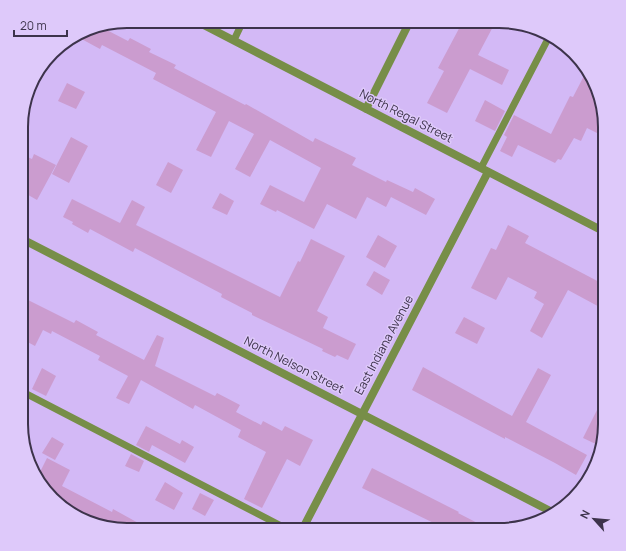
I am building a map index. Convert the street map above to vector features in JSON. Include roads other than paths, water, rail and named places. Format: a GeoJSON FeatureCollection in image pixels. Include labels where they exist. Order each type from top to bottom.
{"type":"FeatureCollection","features":[{"type":"Feature","properties":{"kind":"street","name":"North Regal Street"},"geometry":{"type":"LineString","coordinates":[[210,28],[598,228]]}},
{"type":"Feature","properties":{"kind":"street"},"geometry":{"type":"LineString","coordinates":[[366,109],[406,28]]}},
{"type":"Feature","properties":{"kind":"street","name":"East Indiana Avenue"},"geometry":{"type":"LineString","coordinates":[[306,523],[485,170]]}},
{"type":"Feature","properties":{"kind":"street","name":"North Nelson Street"},"geometry":{"type":"LineString","coordinates":[[28,242],[548,510]]}},
{"type":"Feature","properties":{"kind":"lane"},"geometry":{"type":"LineString","coordinates":[[234,40],[240,28]]}},
{"type":"Feature","properties":{"kind":"lane"},"geometry":{"type":"LineString","coordinates":[[485,170],[547,41]]}},
{"type":"Feature","properties":{"kind":"lane"},"geometry":{"type":"LineString","coordinates":[[28,396],[275,523]]}}]}
